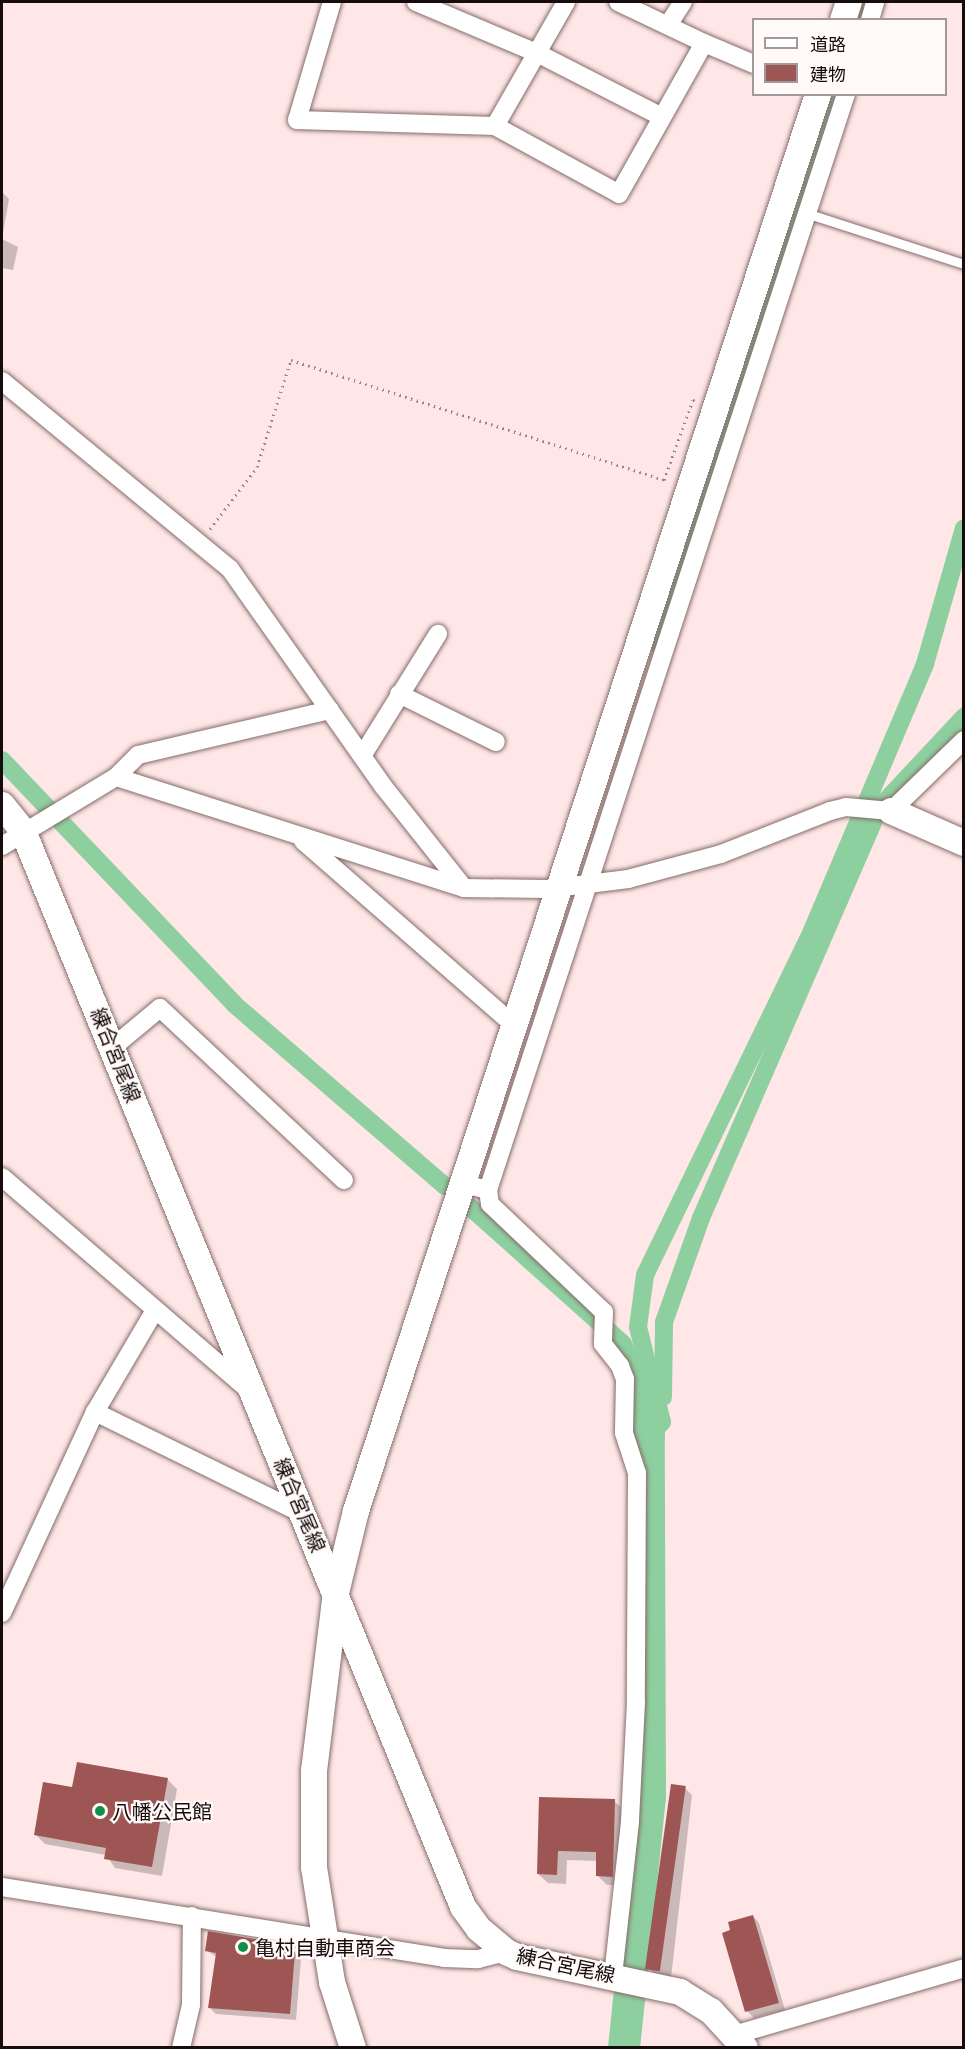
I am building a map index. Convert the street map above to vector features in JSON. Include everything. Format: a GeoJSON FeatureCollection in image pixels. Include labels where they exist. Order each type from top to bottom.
{"type":"FeatureCollection","features":[{"type":"Feature","properties":{"kind":"street"},"geometry":{"type":"LineString","coordinates":[[332,2],[297,120],[495,126],[619,194],[704,43]]}},
{"type":"Feature","properties":{"kind":"street"},"geometry":{"type":"LineString","coordinates":[[416,2],[537,53],[662,117]]}},
{"type":"Feature","properties":{"kind":"street"},"geometry":{"type":"LineString","coordinates":[[495,126],[566,2]]}},
{"type":"Feature","properties":{"kind":"street"},"geometry":{"type":"LineString","coordinates":[[618,2],[752,64]]}},
{"type":"Feature","properties":{"kind":"street"},"geometry":{"type":"LineString","coordinates":[[668,25],[682,2]]}},
{"type":"Feature","properties":{"kind":"street"},"geometry":{"type":"LineString","coordinates":[[844,18],[849,2]]}},
{"type":"Feature","properties":{"kind":"street"},"geometry":{"type":"LineString","coordinates":[[871,18],[875,2]]}},
{"type":"Feature","properties":{"kind":"street"},"geometry":{"type":"LineString","coordinates":[[353,2048],[332,1982],[322,1936],[312,1814],[336,1593],[356,1511],[588,884],[809,214],[807,174],[818,96]]}},
{"type":"Feature","properties":{"kind":"street"},"geometry":{"type":"LineString","coordinates":[[477,1187],[516,1027],[716,407],[807,174],[845,96]]}},
{"type":"Feature","properties":{"kind":"street"},"geometry":{"type":"LineString","coordinates":[[2,381],[230,569],[362,756],[464,888]]}},
{"type":"Feature","properties":{"kind":"street"},"geometry":{"type":"LineString","coordinates":[[362,756],[438,634]]}},
{"type":"Feature","properties":{"kind":"street"},"geometry":{"type":"LineString","coordinates":[[399,694],[496,742]]}},
{"type":"Feature","properties":{"kind":"street"},"geometry":{"type":"LineString","coordinates":[[2,846],[116,777],[138,755],[330,710]]}},
{"type":"Feature","properties":{"kind":"street"},"geometry":{"type":"LineString","coordinates":[[887,811],[963,740]]}},
{"type":"Feature","properties":{"kind":"street"},"geometry":{"type":"LineString","coordinates":[[116,777],[297,837],[464,888],[562,887],[628,879],[721,854],[846,807],[887,811],[963,843]]}},
{"type":"Feature","properties":{"kind":"street","name":"練合宮尾線"},"geometry":{"type":"LineString","coordinates":[[2,805],[24,831],[464,1907],[479,1929],[506,1952],[517,1957],[680,1992],[711,2011],[740,2041]]}},
{"type":"Feature","properties":{"kind":"street"},"geometry":{"type":"LineString","coordinates":[[297,837],[516,1027]]}},
{"type":"Feature","properties":{"kind":"street"},"geometry":{"type":"LineString","coordinates":[[113,1047],[160,1008],[344,1180]]}},
{"type":"Feature","properties":{"kind":"street"},"geometry":{"type":"LineString","coordinates":[[2,1177],[154,1312],[253,1394]]}},
{"type":"Feature","properties":{"kind":"street"},"geometry":{"type":"LineString","coordinates":[[477,1187],[490,1204],[604,1312],[603,1344],[620,1366],[625,1379],[624,1433],[637,1473],[636,1702],[630,1822],[614,1976]]}},
{"type":"Feature","properties":{"kind":"street"},"geometry":{"type":"LineString","coordinates":[[2,1613],[95,1412],[154,1312]]}},
{"type":"Feature","properties":{"kind":"street"},"geometry":{"type":"LineString","coordinates":[[95,1412],[305,1515]]}},
{"type":"Feature","properties":{"kind":"street"},"geometry":{"type":"LineString","coordinates":[[2,1887],[322,1936],[444,1958],[478,1959],[506,1952]]}},
{"type":"Feature","properties":{"kind":"street"},"geometry":{"type":"LineString","coordinates":[[182,2048],[191,2005],[192,1916]]}},
{"type":"Feature","properties":{"kind":"street"},"geometry":{"type":"LineString","coordinates":[[740,2041],[963,1968]]}},
{"type":"Feature","properties":{"kind":"lane"},"geometry":{"type":"LineString","coordinates":[[809,214],[963,264]]}},
{"type":"Feature","properties":{"kind":"path"},"geometry":{"type":"LineString","coordinates":[[199,543],[257,467],[291,360],[664,480],[693,400],[716,407]]}},
{"type":"Feature","properties":{"kind":"building","name":"八幡公民館"},"geometry":{"type":"Polygon","coordinates":[[[77,1762],[168,1778],[152,1867],[104,1859],[106,1848],[34,1835],[43,1782],[72,1787],[77,1762]]]}},
{"type":"Feature","properties":{"kind":"building"},"geometry":{"type":"Polygon","coordinates":[[[671,1784],[686,1786],[660,1971],[645,1969],[671,1784]]]}},
{"type":"Feature","properties":{"kind":"building"},"geometry":{"type":"Polygon","coordinates":[[[539,1797],[615,1799],[613,1877],[596,1876],[596,1852],[558,1851],[557,1875],[537,1874],[539,1797]]]}},
{"type":"Feature","properties":{"kind":"building"},"geometry":{"type":"Polygon","coordinates":[[[753,1915],[779,2003],[745,2012],[722,1933],[730,1930],[728,1922],[753,1915]]]}},
{"type":"Feature","properties":{"kind":"building"},"geometry":{"type":"Polygon","coordinates":[[[208,1931],[267,1941],[266,1949],[295,1952],[290,2014],[208,2008],[216,1953],[205,1951],[208,1931]]]}},
{"type":"Feature","properties":{"kind":"waterway"},"geometry":{"type":"LineString","coordinates":[[861,18],[866,2]]}},
{"type":"Feature","properties":{"kind":"waterway"},"geometry":{"type":"LineString","coordinates":[[657,643],[834,96]]}},
{"type":"Feature","properties":{"kind":"waterway"},"geometry":{"type":"LineString","coordinates":[[649,1436],[662,1422],[638,1327],[645,1275],[808,940],[925,664],[964,528]]}},
{"type":"Feature","properties":{"kind":"waterway"},"geometry":{"type":"LineString","coordinates":[[663,1397],[664,1322],[701,1218],[879,808],[964,717]]}},
{"type":"Feature","properties":{"kind":"waterway"},"geometry":{"type":"LineString","coordinates":[[2,760],[234,1004],[445,1186]]}},
{"type":"Feature","properties":{"kind":"waterway"},"geometry":{"type":"LineString","coordinates":[[470,1207],[623,1344],[645,1399]]}},
{"type":"Feature","properties":{"kind":"waterway"},"geometry":{"type":"LineString","coordinates":[[624,2048],[650,1797],[649,1436],[645,1399]]}},
{"type":"Feature","properties":{"kind":"place","name":"八幡公民館"},"geometry":{"type":"Point","coordinates":[100,1811]}},
{"type":"Feature","properties":{"kind":"place","name":"亀村自動車商会"},"geometry":{"type":"Point","coordinates":[243,1947]}}]}
